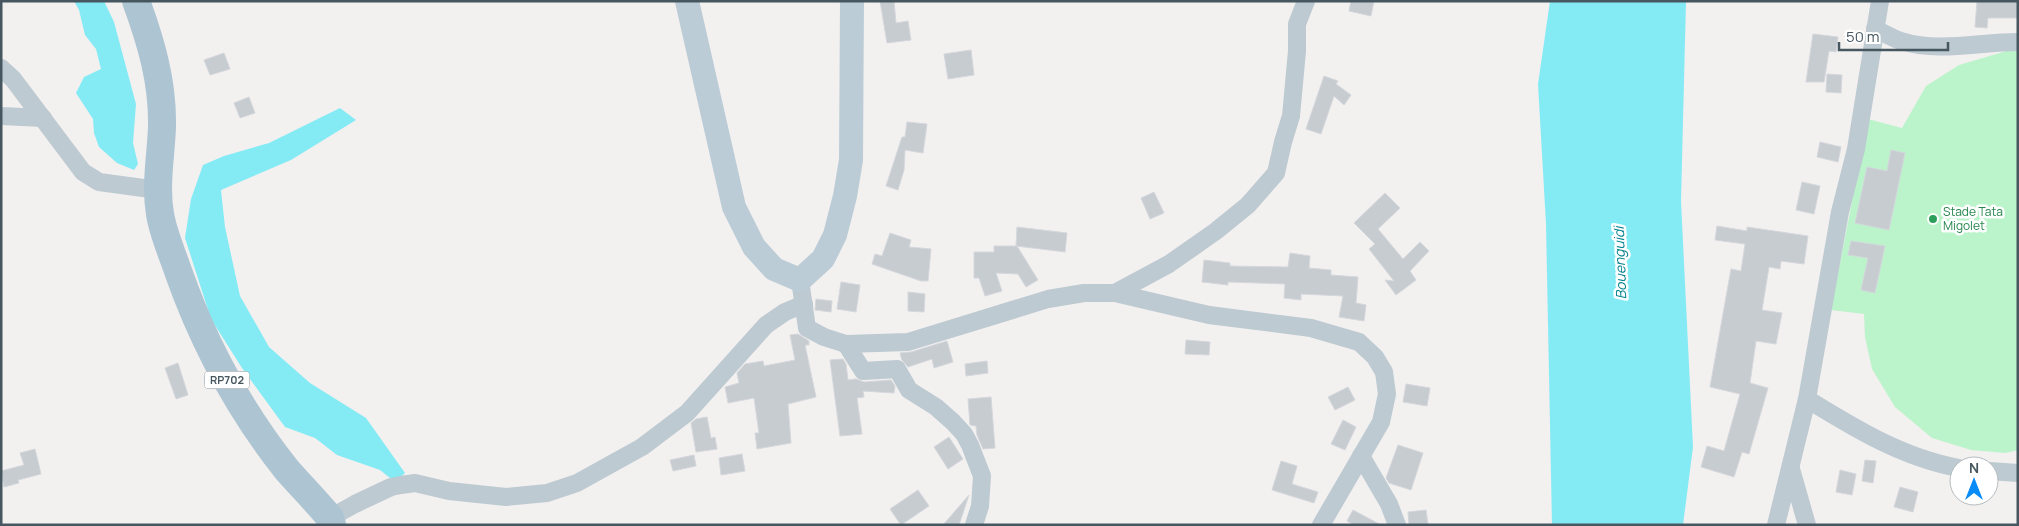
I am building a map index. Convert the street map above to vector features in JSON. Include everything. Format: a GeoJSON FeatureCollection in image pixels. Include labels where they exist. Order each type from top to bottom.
{"type":"FeatureCollection","features":[{"type":"Feature","properties":{"kind":"main road","name":"RP702"},"geometry":{"type":"LineString","coordinates":[[136,1],[151,41],[160,83],[162,126],[158,190],[160,215],[186,293],[218,365],[249,418],[288,470],[331,521]]}},
{"type":"Feature","properties":{"kind":"main road"},"geometry":{"type":"LineString","coordinates":[[687,1],[734,207],[754,247],[774,269],[800,280],[823,259],[835,235],[845,196],[851,160],[852,1]]}},
{"type":"Feature","properties":{"kind":"street"},"geometry":{"type":"LineString","coordinates":[[1115,293],[1169,264],[1216,231],[1248,205],[1276,173],[1291,116],[1298,51],[1297,24],[1306,1]]}},
{"type":"Feature","properties":{"kind":"street"},"geometry":{"type":"LineString","coordinates":[[1776,525],[1807,399],[1840,212],[1856,149],[1880,1]]}},
{"type":"Feature","properties":{"kind":"street"},"geometry":{"type":"LineString","coordinates":[[1876,29],[1900,40],[1946,47],[2018,42]]}},
{"type":"Feature","properties":{"kind":"street"},"geometry":{"type":"LineString","coordinates":[[1,68],[13,79],[83,172],[99,182],[158,190]]}},
{"type":"Feature","properties":{"kind":"street"},"geometry":{"type":"LineString","coordinates":[[1,116],[43,118]]}},
{"type":"Feature","properties":{"kind":"street"},"geometry":{"type":"LineString","coordinates":[[800,280],[807,328],[824,337],[846,344],[908,342],[1048,299],[1084,292],[1115,293],[1209,315],[1311,328],[1359,342],[1375,357],[1384,372],[1387,394],[1381,422],[1322,525]]}},
{"type":"Feature","properties":{"kind":"street"},"geometry":{"type":"LineString","coordinates":[[331,521],[355,504],[391,487],[401,485],[415,483],[449,491],[506,497],[548,493],[577,482],[642,447],[686,413],[766,325],[785,312],[804,304]]}},
{"type":"Feature","properties":{"kind":"street"},"geometry":{"type":"LineString","coordinates":[[846,344],[863,371],[897,369],[912,394],[936,407],[964,434],[982,476],[980,506],[974,525]]}},
{"type":"Feature","properties":{"kind":"street"},"geometry":{"type":"LineString","coordinates":[[1807,399],[1891,447],[1914,456],[1949,465]]}},
{"type":"Feature","properties":{"kind":"street"},"geometry":{"type":"LineString","coordinates":[[1361,456],[1388,504],[1397,525]]}},
{"type":"Feature","properties":{"kind":"street"},"geometry":{"type":"LineString","coordinates":[[1791,468],[1807,525]]}},
{"type":"Feature","properties":{"kind":"street"},"geometry":{"type":"LineString","coordinates":[[1999,472],[2018,473]]}},
{"type":"Feature","properties":{"kind":"green space","name":"Stade Tata Migolet"},"geometry":{"type":"Polygon","coordinates":[[[2010,50],[2018,50],[2018,450],[2006,453],[1971,450],[1932,438],[1895,407],[1872,369],[1865,337],[1864,314],[1831,310],[1868,119],[1902,128],[1926,86],[1959,65],[2010,50]]]}},
{"type":"Feature","properties":{"kind":"water"},"geometry":{"type":"Polygon","coordinates":[[[74,1],[104,1],[114,22],[136,104],[133,143],[138,164],[134,170],[117,163],[99,147],[94,133],[93,119],[76,93],[84,77],[101,69],[96,49],[85,35],[79,10],[74,1]]]}},
{"type":"Feature","properties":{"kind":"water","name":"Bouenguidi"},"geometry":{"type":"Polygon","coordinates":[[[1550,1],[1686,1],[1681,201],[1693,447],[1683,525],[1552,525],[1546,224],[1538,84],[1550,1]]]}},
{"type":"Feature","properties":{"kind":"water"},"geometry":{"type":"Polygon","coordinates":[[[340,108],[356,120],[291,160],[221,190],[225,227],[240,296],[269,347],[310,383],[366,418],[405,473],[395,482],[380,470],[337,455],[315,438],[285,427],[242,368],[211,319],[185,238],[191,199],[203,165],[224,156],[269,143],[340,108]]]}},
{"type":"Feature","properties":{"kind":"building"},"geometry":{"type":"Polygon","coordinates":[[[880,1],[894,1],[896,23],[908,21],[911,40],[887,43],[880,1]]]}},
{"type":"Feature","properties":{"kind":"building"},"geometry":{"type":"Polygon","coordinates":[[[1351,1],[1374,1],[1371,16],[1349,11],[1351,1]]]}},
{"type":"Feature","properties":{"kind":"building"},"geometry":{"type":"Polygon","coordinates":[[[1977,1],[2018,1],[2018,18],[1988,18],[1987,28],[1975,27],[1977,1]]]}},
{"type":"Feature","properties":{"kind":"building"},"geometry":{"type":"Polygon","coordinates":[[[1813,34],[1838,37],[1836,52],[1829,51],[1824,82],[1806,82],[1813,34]]]}},
{"type":"Feature","properties":{"kind":"building"},"geometry":{"type":"Polygon","coordinates":[[[971,50],[974,75],[948,79],[944,54],[971,50]]]}},
{"type":"Feature","properties":{"kind":"building"},"geometry":{"type":"Polygon","coordinates":[[[224,53],[230,69],[210,75],[204,60],[224,53]]]}},
{"type":"Feature","properties":{"kind":"building"},"geometry":{"type":"Polygon","coordinates":[[[1827,74],[1842,75],[1841,93],[1826,92],[1827,74]]]}},
{"type":"Feature","properties":{"kind":"building"},"geometry":{"type":"Polygon","coordinates":[[[1324,76],[1338,81],[1336,84],[1351,95],[1344,105],[1334,96],[1321,134],[1306,129],[1324,76]]]}},
{"type":"Feature","properties":{"kind":"building"},"geometry":{"type":"Polygon","coordinates":[[[249,97],[255,113],[240,118],[234,103],[249,97]]]}},
{"type":"Feature","properties":{"kind":"building"},"geometry":{"type":"Polygon","coordinates":[[[907,122],[927,124],[923,153],[905,150],[904,170],[898,190],[886,186],[902,137],[905,137],[907,122]]]}},
{"type":"Feature","properties":{"kind":"building"},"geometry":{"type":"Polygon","coordinates":[[[1820,142],[1841,147],[1838,162],[1817,157],[1820,142]]]}},
{"type":"Feature","properties":{"kind":"building"},"geometry":{"type":"Polygon","coordinates":[[[1891,150],[1905,153],[1889,230],[1855,223],[1867,167],[1887,171],[1891,150]]]}},
{"type":"Feature","properties":{"kind":"building"},"geometry":{"type":"Polygon","coordinates":[[[1802,182],[1820,186],[1814,214],[1796,210],[1802,182]]]}},
{"type":"Feature","properties":{"kind":"building"},"geometry":{"type":"Polygon","coordinates":[[[1154,192],[1164,213],[1150,219],[1141,198],[1154,192]]]}},
{"type":"Feature","properties":{"kind":"building"},"geometry":{"type":"Polygon","coordinates":[[[1385,193],[1400,208],[1378,229],[1403,259],[1420,242],[1429,251],[1410,271],[1416,280],[1396,295],[1385,280],[1394,281],[1369,249],[1375,244],[1354,223],[1385,193]]]}},
{"type":"Feature","properties":{"kind":"building"},"geometry":{"type":"Polygon","coordinates":[[[1717,226],[1747,231],[1747,227],[1808,236],[1804,264],[1781,261],[1780,269],[1769,267],[1762,310],[1782,313],[1776,344],[1756,341],[1750,383],[1768,388],[1749,454],[1742,452],[1734,477],[1701,467],[1707,446],[1724,451],[1740,394],[1710,387],[1731,269],[1741,271],[1745,244],[1715,240],[1717,226]]]}},
{"type":"Feature","properties":{"kind":"building"},"geometry":{"type":"Polygon","coordinates":[[[1017,227],[1067,233],[1065,252],[1016,246],[1017,227]]]}},
{"type":"Feature","properties":{"kind":"building"},"geometry":{"type":"Polygon","coordinates":[[[890,233],[911,240],[909,247],[931,249],[928,281],[921,281],[872,264],[875,254],[882,256],[890,233]]]}},
{"type":"Feature","properties":{"kind":"building"},"geometry":{"type":"Polygon","coordinates":[[[1851,241],[1885,246],[1875,293],[1861,290],[1868,258],[1848,255],[1851,241]]]}},
{"type":"Feature","properties":{"kind":"building"},"geometry":{"type":"Polygon","coordinates":[[[994,246],[1017,246],[1038,280],[1026,287],[1018,274],[996,273],[1002,291],[985,296],[979,278],[974,278],[974,252],[994,252],[994,246]]]}},
{"type":"Feature","properties":{"kind":"building"},"geometry":{"type":"Polygon","coordinates":[[[1290,253],[1310,256],[1309,268],[1331,270],[1331,275],[1358,277],[1356,303],[1366,305],[1364,321],[1339,317],[1343,296],[1301,294],[1301,300],[1284,298],[1285,284],[1228,282],[1228,285],[1202,282],[1204,260],[1230,263],[1230,266],[1288,267],[1290,253]]]}},
{"type":"Feature","properties":{"kind":"building"},"geometry":{"type":"Polygon","coordinates":[[[841,282],[860,285],[856,312],[837,309],[841,282]]]}},
{"type":"Feature","properties":{"kind":"building"},"geometry":{"type":"Polygon","coordinates":[[[908,292],[925,294],[924,312],[908,311],[908,292]]]}},
{"type":"Feature","properties":{"kind":"building"},"geometry":{"type":"Polygon","coordinates":[[[816,299],[832,301],[831,312],[815,310],[816,299]]]}},
{"type":"Feature","properties":{"kind":"building"},"geometry":{"type":"Polygon","coordinates":[[[798,334],[809,341],[809,345],[805,345],[816,397],[788,404],[791,443],[757,449],[755,433],[759,433],[754,398],[728,403],[725,387],[739,383],[737,373],[745,364],[763,361],[764,366],[795,360],[790,335],[798,334]]]}},
{"type":"Feature","properties":{"kind":"building"},"geometry":{"type":"Polygon","coordinates":[[[1186,340],[1210,342],[1209,355],[1185,354],[1186,340]]]}},
{"type":"Feature","properties":{"kind":"building"},"geometry":{"type":"Polygon","coordinates":[[[947,341],[953,362],[934,368],[932,359],[908,367],[902,360],[900,353],[911,352],[947,341]]]}},
{"type":"Feature","properties":{"kind":"building"},"geometry":{"type":"Polygon","coordinates":[[[843,359],[846,364],[848,380],[856,379],[864,382],[891,380],[895,386],[894,393],[863,391],[864,397],[857,398],[862,434],[840,436],[830,360],[843,359]]]}},
{"type":"Feature","properties":{"kind":"building"},"geometry":{"type":"Polygon","coordinates":[[[987,361],[988,373],[966,376],[965,364],[987,361]]]}},
{"type":"Feature","properties":{"kind":"building"},"geometry":{"type":"Polygon","coordinates":[[[178,363],[188,395],[176,399],[165,368],[178,363]]]}},
{"type":"Feature","properties":{"kind":"building"},"geometry":{"type":"Polygon","coordinates":[[[1406,384],[1430,388],[1427,406],[1403,402],[1406,384]]]}},
{"type":"Feature","properties":{"kind":"building"},"geometry":{"type":"Polygon","coordinates":[[[1348,387],[1355,400],[1335,410],[1328,397],[1348,387]]]}},
{"type":"Feature","properties":{"kind":"building"},"geometry":{"type":"Polygon","coordinates":[[[991,397],[995,448],[983,449],[977,435],[976,426],[970,425],[968,399],[991,397]]]}},
{"type":"Feature","properties":{"kind":"building"},"geometry":{"type":"Polygon","coordinates":[[[707,417],[711,438],[715,437],[717,449],[696,452],[691,423],[696,419],[707,417]]]}},
{"type":"Feature","properties":{"kind":"building"},"geometry":{"type":"Polygon","coordinates":[[[1343,420],[1356,427],[1345,450],[1331,444],[1343,420]]]}},
{"type":"Feature","properties":{"kind":"building"},"geometry":{"type":"Polygon","coordinates":[[[949,437],[963,459],[948,469],[934,447],[949,437]]]}},
{"type":"Feature","properties":{"kind":"building"},"geometry":{"type":"Polygon","coordinates":[[[1398,445],[1423,453],[1411,490],[1389,483],[1386,478],[1398,445]]]}},
{"type":"Feature","properties":{"kind":"building"},"geometry":{"type":"Polygon","coordinates":[[[35,449],[41,474],[18,480],[19,483],[4,487],[1,471],[24,465],[20,453],[35,449]]]}},
{"type":"Feature","properties":{"kind":"building"},"geometry":{"type":"Polygon","coordinates":[[[742,454],[745,471],[721,475],[719,458],[742,454]]]}},
{"type":"Feature","properties":{"kind":"building"},"geometry":{"type":"Polygon","coordinates":[[[694,455],[696,466],[673,471],[670,460],[694,455]]]}},
{"type":"Feature","properties":{"kind":"building"},"geometry":{"type":"Polygon","coordinates":[[[1865,460],[1876,461],[1873,483],[1862,481],[1865,460]]]}},
{"type":"Feature","properties":{"kind":"building"},"geometry":{"type":"Polygon","coordinates":[[[1281,461],[1297,466],[1292,484],[1318,492],[1314,503],[1272,490],[1281,461]]]}},
{"type":"Feature","properties":{"kind":"building"},"geometry":{"type":"Polygon","coordinates":[[[1840,470],[1856,474],[1852,495],[1836,492],[1840,470]]]}},
{"type":"Feature","properties":{"kind":"building"},"geometry":{"type":"Polygon","coordinates":[[[1900,487],[1918,492],[1913,512],[1894,507],[1900,487]]]}},
{"type":"Feature","properties":{"kind":"building"},"geometry":{"type":"Polygon","coordinates":[[[918,490],[929,506],[901,525],[890,509],[918,490]]]}},
{"type":"Feature","properties":{"kind":"building"},"geometry":{"type":"Polygon","coordinates":[[[969,495],[959,525],[943,525],[969,495]]]}},
{"type":"Feature","properties":{"kind":"building"},"geometry":{"type":"Polygon","coordinates":[[[1353,510],[1381,525],[1354,525],[1347,521],[1353,510]]]}},
{"type":"Feature","properties":{"kind":"building"},"geometry":{"type":"Polygon","coordinates":[[[1426,510],[1428,525],[1409,525],[1408,512],[1426,510]]]}},
{"type":"Feature","properties":{"kind":"place","name":"Stade Tata Migolet"},"geometry":{"type":"Point","coordinates":[1933,219]}}]}
